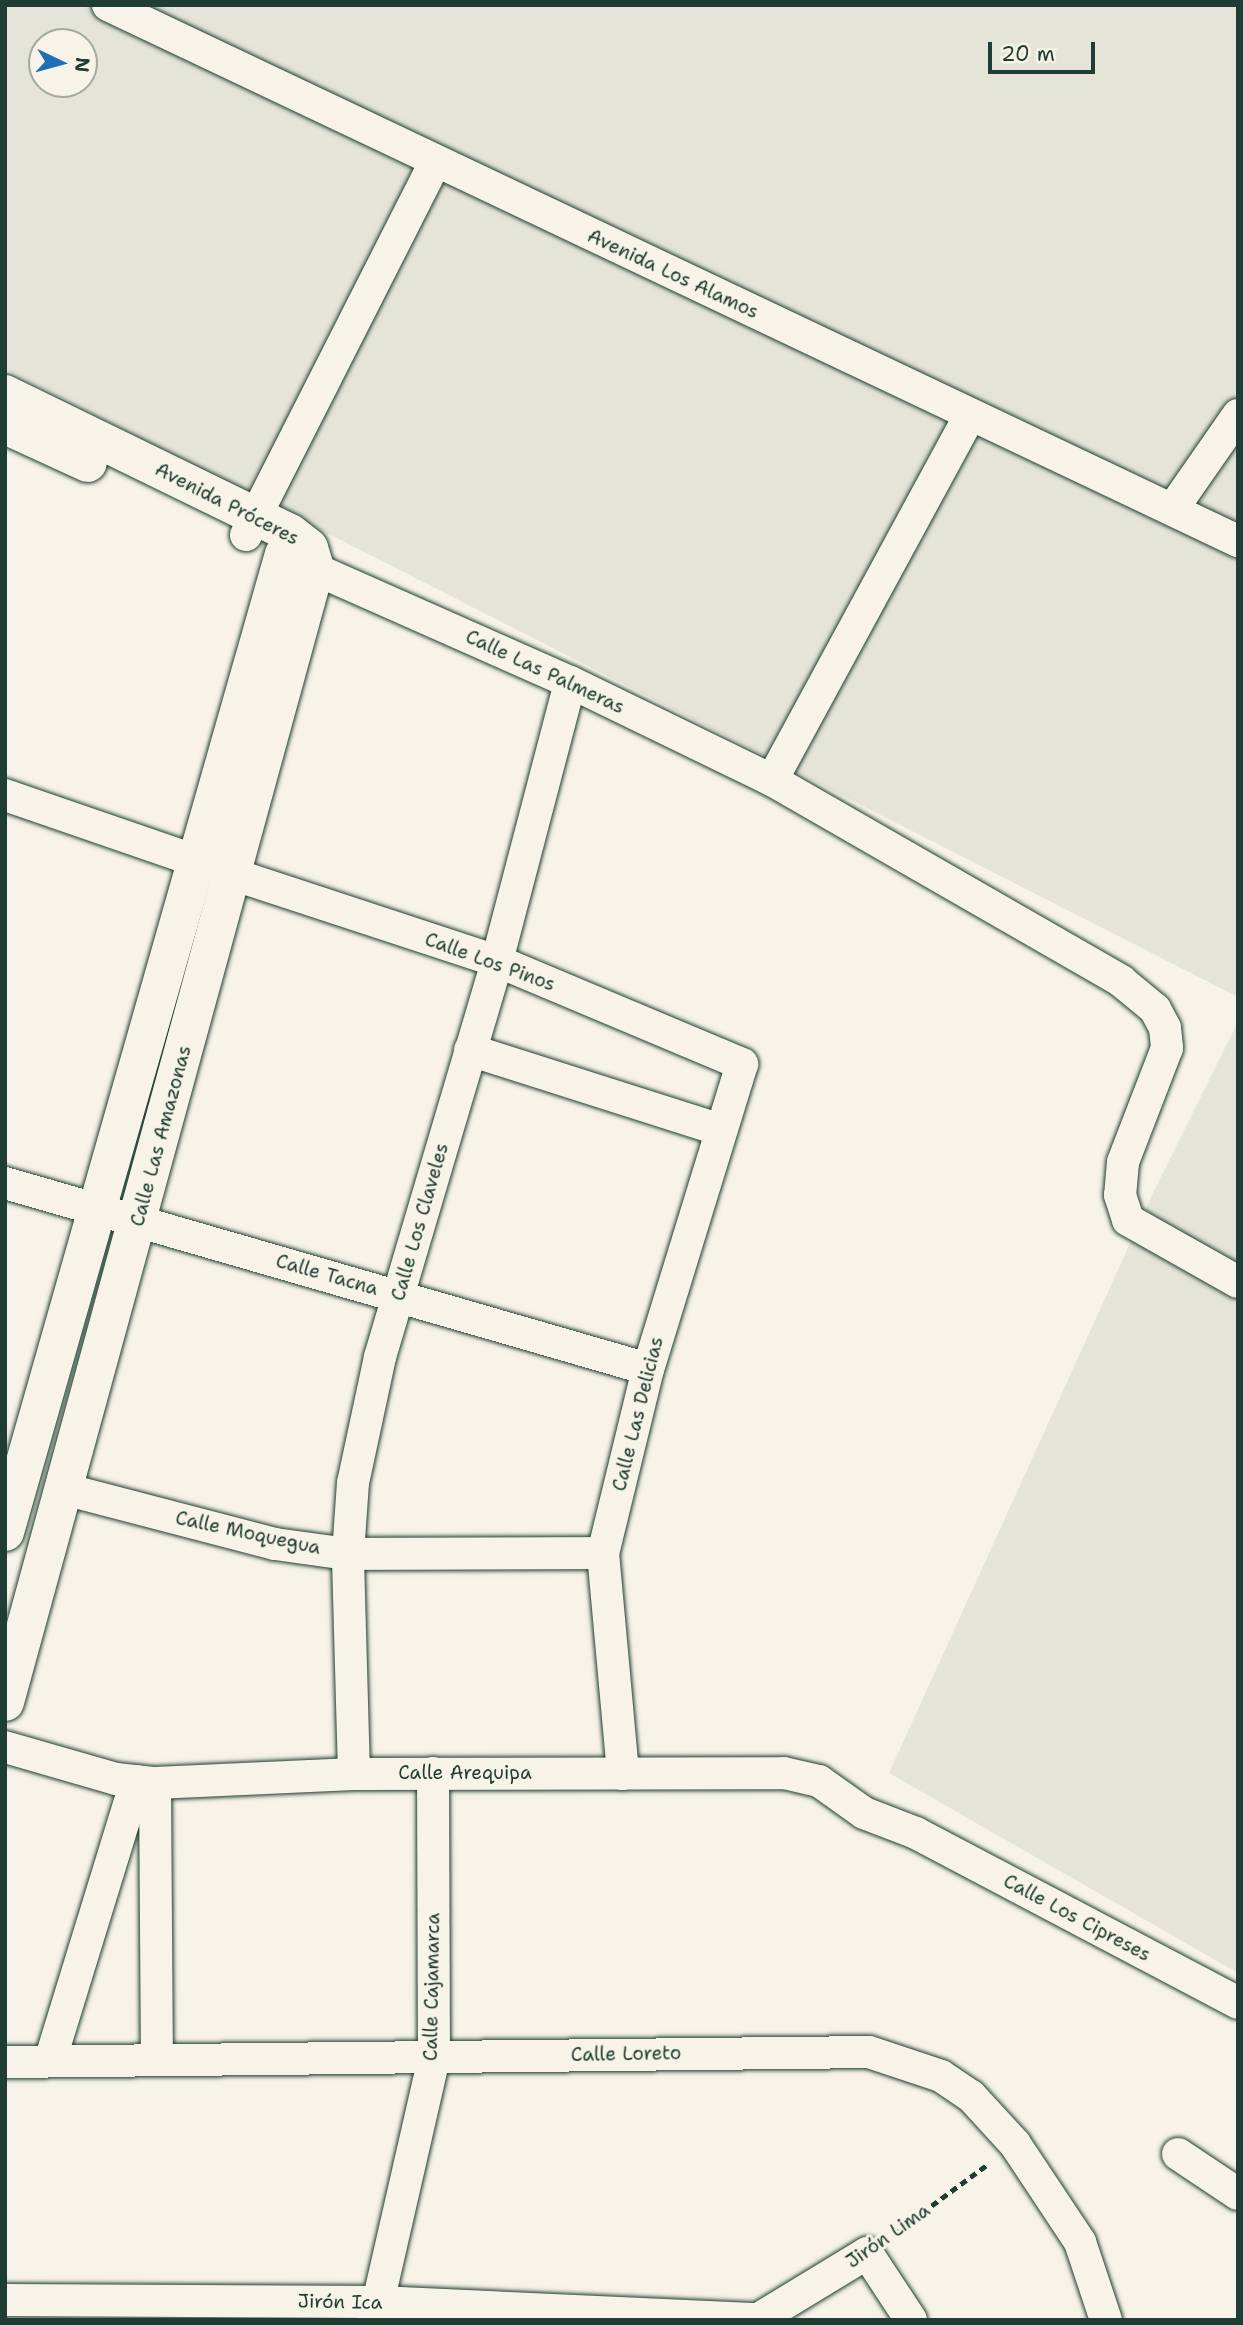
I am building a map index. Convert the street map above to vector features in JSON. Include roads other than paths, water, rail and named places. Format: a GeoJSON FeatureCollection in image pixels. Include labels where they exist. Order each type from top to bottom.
{"type":"FeatureCollection","features":[{"type":"Feature","properties":{"kind":"street","name":"Avenida Los Alamos"},"geometry":{"type":"LineString","coordinates":[[108,5],[970,415],[1174,508],[1238,541]]}},
{"type":"Feature","properties":{"kind":"street"},"geometry":{"type":"LineString","coordinates":[[251,526],[436,161]]}},
{"type":"Feature","properties":{"kind":"street","name":"Avenida Próceres"},"geometry":{"type":"LineString","coordinates":[[5,394],[251,526]]}},
{"type":"Feature","properties":{"kind":"street"},"geometry":{"type":"LineString","coordinates":[[772,780],[970,415]]}},
{"type":"Feature","properties":{"kind":"street"},"geometry":{"type":"LineString","coordinates":[[1174,508],[1238,415]]}},
{"type":"Feature","properties":{"kind":"street","name":"Avenida Próceres"},"geometry":{"type":"LineString","coordinates":[[5,425],[309,548],[300,562]]}},
{"type":"Feature","properties":{"kind":"street","name":"Calle Las Palmeras"},"geometry":{"type":"LineString","coordinates":[[300,562],[570,682],[772,780],[1121,981],[1155,1009],[1165,1028],[1167,1048],[1123,1162],[1120,1195],[1128,1220],[1238,1282]]}},
{"type":"Feature","properties":{"kind":"street","name":"Calle Las Amazonas"},"geometry":{"type":"LineString","coordinates":[[5,1532],[13,1474],[98,1208],[197,861],[300,562]]}},
{"type":"Feature","properties":{"kind":"street","name":"Calle Las Amazonas"},"geometry":{"type":"LineString","coordinates":[[5,1702],[232,874],[300,562]]}},
{"type":"Feature","properties":{"kind":"street","name":"Calle Los Claveles"},"geometry":{"type":"LineString","coordinates":[[354,1774],[348,1554],[353,1483],[398,1296],[496,961],[570,682]]}},
{"type":"Feature","properties":{"kind":"street"},"geometry":{"type":"LineString","coordinates":[[5,795],[197,861]]}},
{"type":"Feature","properties":{"kind":"street","name":"Calle Los Pinos"},"geometry":{"type":"LineString","coordinates":[[232,874],[496,961],[742,1063]]}},
{"type":"Feature","properties":{"kind":"street"},"geometry":{"type":"LineString","coordinates":[[470,1050],[721,1130]]}},
{"type":"Feature","properties":{"kind":"street","name":"Calle Las Delicias"},"geometry":{"type":"LineString","coordinates":[[623,1773],[603,1553],[648,1369],[742,1063]]}},
{"type":"Feature","properties":{"kind":"street","name":"Calle Tacna"},"geometry":{"type":"LineString","coordinates":[[5,1183],[648,1369]]}},
{"type":"Feature","properties":{"kind":"street","name":"Calle Moquegua"},"geometry":{"type":"LineString","coordinates":[[64,1489],[275,1544],[348,1554],[603,1553]]}},
{"type":"Feature","properties":{"kind":"street","name":"Calle Arequipa"},"geometry":{"type":"LineString","coordinates":[[5,1747],[145,1782],[354,1774],[784,1773],[819,1781],[864,1813],[916,1833]]}},
{"type":"Feature","properties":{"kind":"street","name":"Calle Cajamarca"},"geometry":{"type":"LineString","coordinates":[[376,2311],[434,2057],[433,1773]]}},
{"type":"Feature","properties":{"kind":"street"},"geometry":{"type":"LineString","coordinates":[[145,1782],[157,2060]]}},
{"type":"Feature","properties":{"kind":"street"},"geometry":{"type":"LineString","coordinates":[[50,2061],[145,1782]]}},
{"type":"Feature","properties":{"kind":"street","name":"Calle Los Cipreses"},"geometry":{"type":"LineString","coordinates":[[916,1833],[1238,2003]]}},
{"type":"Feature","properties":{"kind":"street","name":"Calle Loreto"},"geometry":{"type":"LineString","coordinates":[[5,2062],[869,2052],[941,2076],[971,2096],[1015,2144],[1080,2242],[1106,2320]]}},
{"type":"Feature","properties":{"kind":"street"},"geometry":{"type":"LineString","coordinates":[[1178,2154],[1238,2194]]}},
{"type":"Feature","properties":{"kind":"street","name":"Jirón Lima"},"geometry":{"type":"LineString","coordinates":[[758,2319],[867,2253],[911,2320]]}},
{"type":"Feature","properties":{"kind":"street","name":"Jirón Ica"},"geometry":{"type":"LineString","coordinates":[[5,2300],[122,2310],[376,2311],[758,2319]]}}]}
